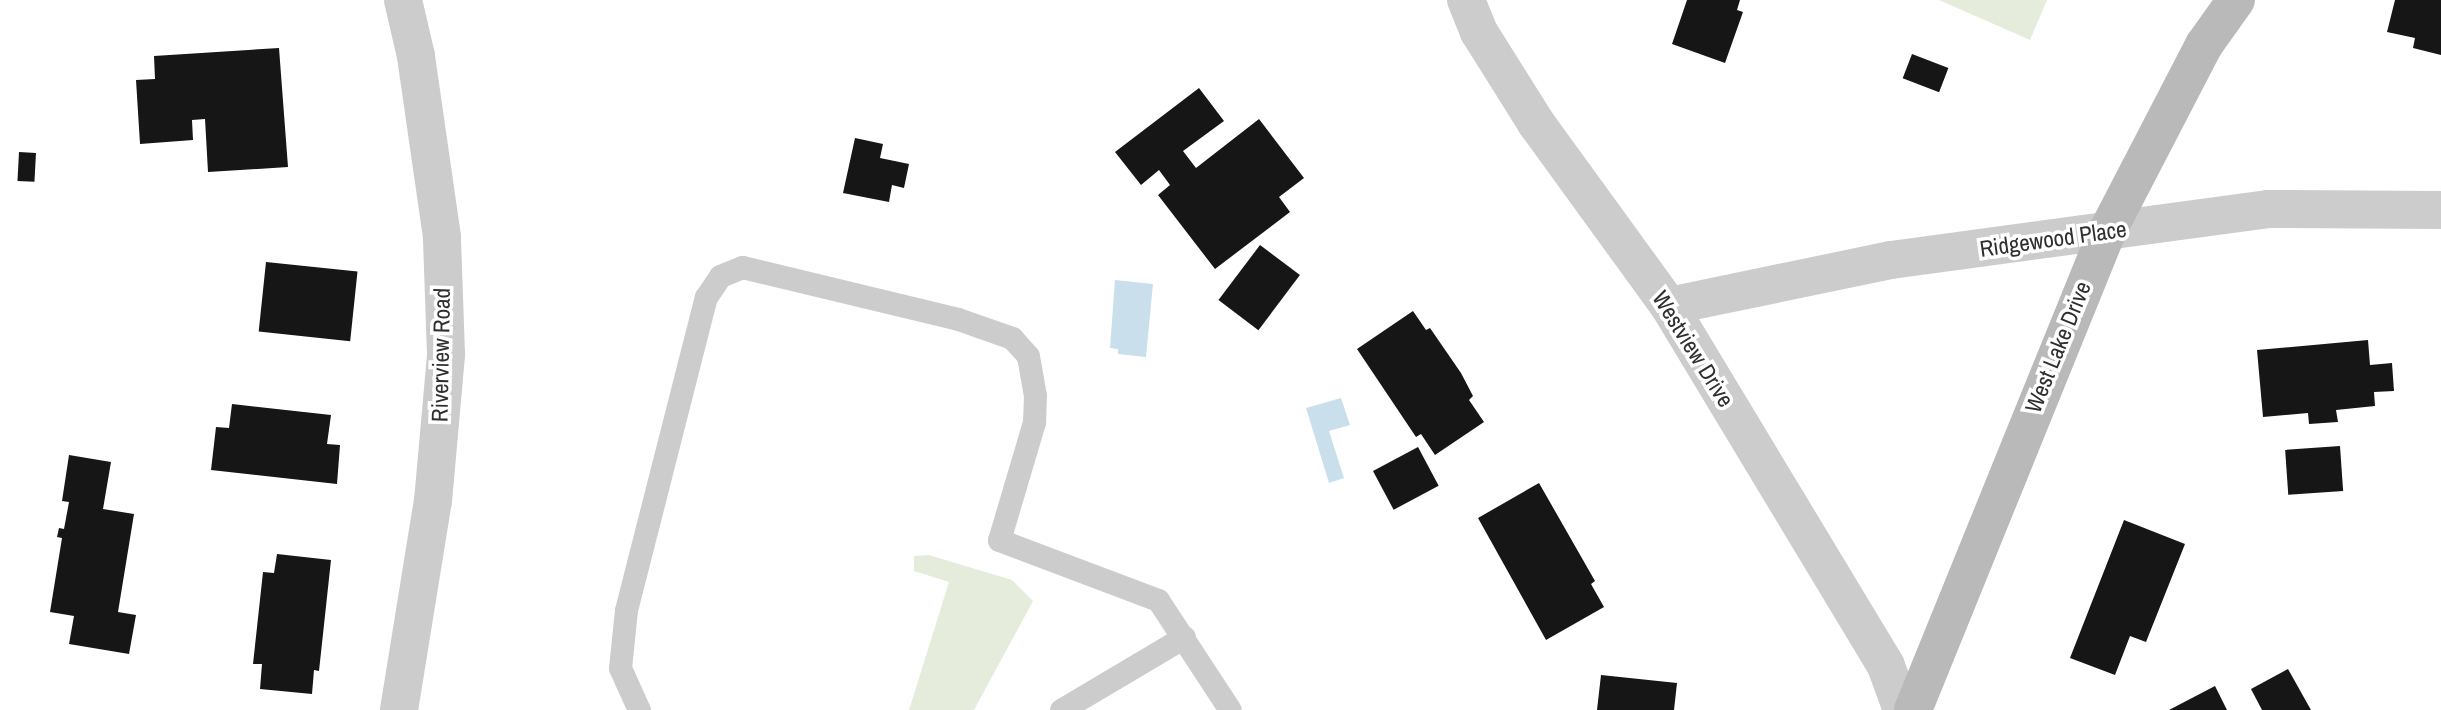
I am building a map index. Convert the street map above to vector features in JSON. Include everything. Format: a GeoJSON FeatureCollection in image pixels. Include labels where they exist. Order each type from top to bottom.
{"type":"FeatureCollection","features":[{"type":"Feature","properties":{"kind":"main road","name":"West Lake Drive"},"geometry":{"type":"LineString","coordinates":[[1913,710],[2107,232],[2204,45],[2236,0]]}},
{"type":"Feature","properties":{"kind":"street","name":"Riverview Road"},"geometry":{"type":"LineString","coordinates":[[399,710],[433,501],[446,354],[442,237],[416,56],[403,0]]}},
{"type":"Feature","properties":{"kind":"street","name":"Westview Drive"},"geometry":{"type":"LineString","coordinates":[[1466,0],[1479,32],[1536,123],[1669,306],[1886,666],[1902,710]]}},
{"type":"Feature","properties":{"kind":"street","name":"Ridgewood Place"},"geometry":{"type":"LineString","coordinates":[[1669,306],[1891,260],[2268,209],[2441,210]]}},
{"type":"Feature","properties":{"kind":"lane"},"geometry":{"type":"LineString","coordinates":[[639,710],[620,668],[626,610],[706,297],[720,276],[742,267],[958,318],[1012,338],[1028,356],[1034,373],[1035,409],[999,540],[1158,600],[1230,710]]}},
{"type":"Feature","properties":{"kind":"lane"},"geometry":{"type":"LineString","coordinates":[[1061,710],[1184,637]]}},
{"type":"Feature","properties":{"kind":"green space"},"geometry":{"type":"Polygon","coordinates":[[[1939,0],[2047,0],[2030,40],[1939,0]]]}},
{"type":"Feature","properties":{"kind":"green space"},"geometry":{"type":"Polygon","coordinates":[[[929,555],[1012,580],[1033,601],[974,710],[909,710],[949,582],[914,571],[914,556],[929,555]]]}},
{"type":"Feature","properties":{"kind":"water"},"geometry":{"type":"Polygon","coordinates":[[[1115,280],[1153,284],[1146,357],[1118,354],[1118,349],[1110,348],[1115,280]]]}},
{"type":"Feature","properties":{"kind":"water"},"geometry":{"type":"Polygon","coordinates":[[[1341,398],[1350,425],[1329,431],[1344,478],[1329,483],[1306,408],[1341,398]]]}},
{"type":"Feature","properties":{"kind":"building"},"geometry":{"type":"Polygon","coordinates":[[[1687,0],[1740,0],[1737,10],[1743,12],[1725,63],[1672,44],[1687,0]]]}},
{"type":"Feature","properties":{"kind":"building"},"geometry":{"type":"Polygon","coordinates":[[[2395,0],[2441,0],[2441,55],[2413,48],[2415,38],[2387,32],[2395,0]]]}},
{"type":"Feature","properties":{"kind":"building"},"geometry":{"type":"Polygon","coordinates":[[[279,48],[288,167],[208,172],[205,119],[192,120],[193,140],[140,144],[136,80],[155,79],[154,56],[279,48]]]}},
{"type":"Feature","properties":{"kind":"building"},"geometry":{"type":"Polygon","coordinates":[[[1912,54],[1948,68],[1939,92],[1903,78],[1912,54]]]}},
{"type":"Feature","properties":{"kind":"building"},"geometry":{"type":"Polygon","coordinates":[[[1199,88],[1224,121],[1183,151],[1196,168],[1259,119],[1304,178],[1279,197],[1290,212],[1215,269],[1158,195],[1170,185],[1159,170],[1141,185],[1115,152],[1199,88]]]}},
{"type":"Feature","properties":{"kind":"building"},"geometry":{"type":"Polygon","coordinates":[[[855,138],[883,144],[880,158],[909,164],[904,188],[892,185],[889,202],[843,193],[855,138]]]}},
{"type":"Feature","properties":{"kind":"building"},"geometry":{"type":"Polygon","coordinates":[[[19,152],[36,153],[34,182],[17,181],[19,152]]]}},
{"type":"Feature","properties":{"kind":"building"},"geometry":{"type":"Polygon","coordinates":[[[1260,245],[1300,275],[1258,330],[1218,300],[1260,245]]]}},
{"type":"Feature","properties":{"kind":"building"},"geometry":{"type":"Polygon","coordinates":[[[266,262],[357,272],[350,341],[259,332],[266,262]]]}},
{"type":"Feature","properties":{"kind":"building"},"geometry":{"type":"Polygon","coordinates":[[[1413,311],[1426,330],[1430,328],[1461,373],[1473,396],[1469,400],[1484,422],[1435,455],[1421,434],[1416,437],[1357,349],[1413,311]]]}},
{"type":"Feature","properties":{"kind":"building"},"geometry":{"type":"Polygon","coordinates":[[[2368,340],[2370,365],[2392,363],[2394,391],[2374,392],[2375,406],[2336,410],[2338,422],[2309,424],[2308,413],[2263,417],[2257,350],[2368,340]]]}},
{"type":"Feature","properties":{"kind":"building"},"geometry":{"type":"Polygon","coordinates":[[[232,404],[331,415],[327,444],[340,445],[337,484],[211,470],[216,427],[229,428],[232,404]]]}},
{"type":"Feature","properties":{"kind":"building"},"geometry":{"type":"Polygon","coordinates":[[[2340,446],[2343,491],[2288,495],[2285,450],[2340,446]]]}},
{"type":"Feature","properties":{"kind":"building"},"geometry":{"type":"Polygon","coordinates":[[[1418,447],[1439,486],[1394,510],[1373,471],[1418,447]]]}},
{"type":"Feature","properties":{"kind":"building"},"geometry":{"type":"Polygon","coordinates":[[[69,455],[111,462],[103,509],[134,514],[118,612],[136,615],[129,654],[69,644],[74,616],[50,612],[62,538],[57,537],[59,528],[64,529],[69,502],[62,501],[69,455]]]}},
{"type":"Feature","properties":{"kind":"building"},"geometry":{"type":"Polygon","coordinates":[[[1539,483],[1595,581],[1591,584],[1604,607],[1546,640],[1478,518],[1539,483]]]}},
{"type":"Feature","properties":{"kind":"building"},"geometry":{"type":"Polygon","coordinates":[[[2124,520],[2185,544],[2146,642],[2130,636],[2115,675],[2070,658],[2124,520]]]}},
{"type":"Feature","properties":{"kind":"building"},"geometry":{"type":"Polygon","coordinates":[[[277,554],[331,560],[319,671],[314,670],[312,694],[260,689],[262,664],[253,664],[263,572],[274,573],[277,554]]]}},
{"type":"Feature","properties":{"kind":"building"},"geometry":{"type":"Polygon","coordinates":[[[2288,669],[2311,710],[2262,710],[2251,689],[2288,669]]]}},
{"type":"Feature","properties":{"kind":"building"},"geometry":{"type":"Polygon","coordinates":[[[1601,675],[1677,683],[1674,710],[1597,710],[1601,675]]]}},
{"type":"Feature","properties":{"kind":"building"},"geometry":{"type":"Polygon","coordinates":[[[2215,686],[2227,710],[2169,710],[2215,686]]]}}]}
